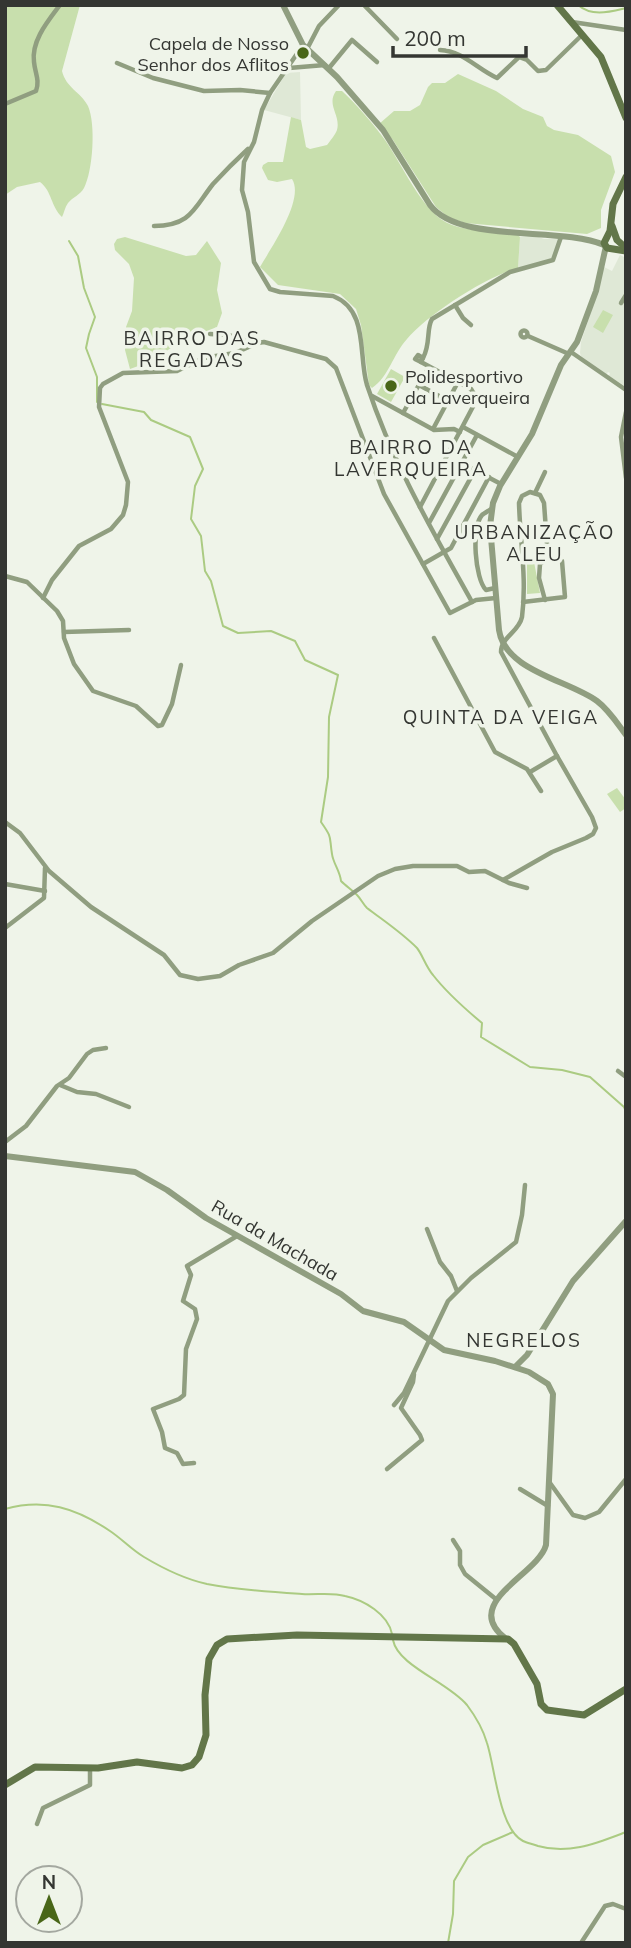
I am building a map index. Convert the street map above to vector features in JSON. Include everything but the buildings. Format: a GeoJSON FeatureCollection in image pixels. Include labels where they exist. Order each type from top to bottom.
{"type":"FeatureCollection","features":[{"type":"Feature","properties":{"kind":"main road"},"geometry":{"type":"LineString","coordinates":[[557,5],[601,58],[626,118]]}},
{"type":"Feature","properties":{"kind":"main road"},"geometry":{"type":"LineString","coordinates":[[626,177],[613,205],[610,242],[626,250]]}},
{"type":"Feature","properties":{"kind":"main road"},"geometry":{"type":"LineString","coordinates":[[5,1785],[33,1767],[90,1768],[134,1762],[184,1768],[194,1763],[199,1757],[206,1735],[208,1662],[215,1647],[222,1641],[236,1638],[289,1635],[506,1639],[515,1645],[538,1685],[541,1706],[547,1710],[576,1716],[586,1715],[626,1689]]}},
{"type":"Feature","properties":{"kind":"street"},"geometry":{"type":"LineString","coordinates":[[5,104],[36,91],[38,80],[33,60],[35,45],[61,5]]}},
{"type":"Feature","properties":{"kind":"street"},"geometry":{"type":"LineString","coordinates":[[283,5],[305,47],[327,67],[383,130],[430,205],[440,216],[465,226],[610,242],[582,332],[561,365],[534,428],[501,484],[491,509],[489,526],[499,633],[506,649],[525,664],[596,701],[626,735]]}},
{"type":"Feature","properties":{"kind":"street"},"geometry":{"type":"LineString","coordinates":[[339,5],[318,26],[270,93],[260,117],[252,146],[244,162],[242,190],[248,212],[251,251],[259,273],[274,291],[323,294],[340,299],[356,318],[371,396],[398,466],[472,602]]}},
{"type":"Feature","properties":{"kind":"street"},"geometry":{"type":"LineString","coordinates":[[364,5],[397,39]]}},
{"type":"Feature","properties":{"kind":"street"},"geometry":{"type":"LineString","coordinates":[[572,22],[626,30]]}},
{"type":"Feature","properties":{"kind":"street"},"geometry":{"type":"LineString","coordinates":[[440,50],[451,51],[497,78],[520,57],[539,71],[546,70],[583,35]]}},
{"type":"Feature","properties":{"kind":"street"},"geometry":{"type":"LineString","coordinates":[[288,68],[327,67],[352,40],[377,62]]}},
{"type":"Feature","properties":{"kind":"street"},"geometry":{"type":"LineString","coordinates":[[117,63],[152,78],[205,92],[246,90],[270,93]]}},
{"type":"Feature","properties":{"kind":"street"},"geometry":{"type":"LineString","coordinates":[[154,226],[165,226],[190,215],[217,180],[252,146]]}},
{"type":"Feature","properties":{"kind":"street"},"geometry":{"type":"LineString","coordinates":[[419,508],[477,397],[471,389],[422,360],[429,341],[430,321],[510,272],[553,260],[561,237]]}},
{"type":"Feature","properties":{"kind":"street"},"geometry":{"type":"LineString","coordinates":[[621,303],[626,295]]}},
{"type":"Feature","properties":{"kind":"street"},"geometry":{"type":"LineString","coordinates":[[455,305],[471,325]]}},
{"type":"Feature","properties":{"kind":"street"},"geometry":{"type":"LineString","coordinates":[[210,334],[228,335],[288,348],[331,362],[384,494],[450,613],[472,602],[496,598]]}},
{"type":"Feature","properties":{"kind":"street"},"geometry":{"type":"LineString","coordinates":[[528,336],[570,353],[626,390]]}},
{"type":"Feature","properties":{"kind":"street"},"geometry":{"type":"LineString","coordinates":[[43,598],[52,580],[77,548],[114,527],[123,515],[126,505],[128,482],[99,407],[103,384],[124,373],[177,371],[203,358],[235,353],[258,343]]}},
{"type":"Feature","properties":{"kind":"street"},"geometry":{"type":"LineString","coordinates":[[403,413],[429,366]]}},
{"type":"Feature","properties":{"kind":"street"},"geometry":{"type":"LineString","coordinates":[[433,429],[458,382]]}},
{"type":"Feature","properties":{"kind":"street"},"geometry":{"type":"LineString","coordinates":[[419,385],[448,401]]}},
{"type":"Feature","properties":{"kind":"street"},"geometry":{"type":"LineString","coordinates":[[371,396],[433,429],[462,430],[518,457]]}},
{"type":"Feature","properties":{"kind":"street"},"geometry":{"type":"LineString","coordinates":[[626,412],[621,437],[626,478]]}},
{"type":"Feature","properties":{"kind":"street"},"geometry":{"type":"LineString","coordinates":[[428,524],[477,435]]}},
{"type":"Feature","properties":{"kind":"street"},"geometry":{"type":"LineString","coordinates":[[461,463],[501,484]]}},
{"type":"Feature","properties":{"kind":"street"},"geometry":{"type":"LineString","coordinates":[[437,539],[475,470]]}},
{"type":"Feature","properties":{"kind":"street"},"geometry":{"type":"LineString","coordinates":[[536,493],[545,472]]}},
{"type":"Feature","properties":{"kind":"street"},"geometry":{"type":"LineString","coordinates":[[423,564],[452,547],[489,477]]}},
{"type":"Feature","properties":{"kind":"street"},"geometry":{"type":"LineString","coordinates":[[506,649],[510,634],[519,626],[523,602],[524,561],[519,503],[524,494],[536,493],[542,497],[545,507],[548,558],[540,564],[539,572],[545,600]]}},
{"type":"Feature","properties":{"kind":"street"},"geometry":{"type":"LineString","coordinates":[[491,509],[481,516],[475,540],[480,583],[486,590],[495,588]]}},
{"type":"Feature","properties":{"kind":"street"},"geometry":{"type":"LineString","coordinates":[[523,602],[565,597],[562,561]]}},
{"type":"Feature","properties":{"kind":"street"},"geometry":{"type":"LineString","coordinates":[[5,576],[27,582],[61,617],[74,664],[91,690],[136,706],[158,726],[163,724],[172,704],[181,665]]}},
{"type":"Feature","properties":{"kind":"street"},"geometry":{"type":"LineString","coordinates":[[64,632],[130,630]]}},
{"type":"Feature","properties":{"kind":"street"},"geometry":{"type":"LineString","coordinates":[[499,633],[510,634]]}},
{"type":"Feature","properties":{"kind":"street"},"geometry":{"type":"LineString","coordinates":[[434,638],[495,752],[530,772],[541,791]]}},
{"type":"Feature","properties":{"kind":"street"},"geometry":{"type":"LineString","coordinates":[[502,880],[548,854],[586,838],[595,832],[596,825],[503,658],[501,649],[506,649]]}},
{"type":"Feature","properties":{"kind":"street"},"geometry":{"type":"LineString","coordinates":[[530,772],[556,756]]}},
{"type":"Feature","properties":{"kind":"street"},"geometry":{"type":"LineString","coordinates":[[5,822],[20,833],[46,868],[96,910],[164,955],[180,975],[198,979],[220,976],[239,965],[273,953],[312,921],[387,872],[413,866],[457,866],[469,872],[485,871],[527,888]]}},
{"type":"Feature","properties":{"kind":"street"},"geometry":{"type":"LineString","coordinates":[[5,928],[43,900],[46,868]]}},
{"type":"Feature","properties":{"kind":"street"},"geometry":{"type":"LineString","coordinates":[[5,884],[45,891]]}},
{"type":"Feature","properties":{"kind":"street"},"geometry":{"type":"LineString","coordinates":[[5,1142],[26,1126],[89,1052],[106,1048]]}},
{"type":"Feature","properties":{"kind":"street"},"geometry":{"type":"LineString","coordinates":[[618,1070],[626,1077]]}},
{"type":"Feature","properties":{"kind":"street"},"geometry":{"type":"LineString","coordinates":[[59,1085],[77,1092],[96,1094],[129,1107]]}},
{"type":"Feature","properties":{"kind":"street","name":"Rua da Machada"},"geometry":{"type":"LineString","coordinates":[[5,1156],[135,1172],[237,1236],[335,1291],[363,1311],[400,1321],[449,1352],[529,1372]]}},
{"type":"Feature","properties":{"kind":"street"},"geometry":{"type":"LineString","coordinates":[[394,1405],[404,1393],[445,1305],[457,1291],[516,1242],[525,1185]]}},
{"type":"Feature","properties":{"kind":"street"},"geometry":{"type":"LineString","coordinates":[[515,1367],[527,1355],[573,1281],[626,1221]]}},
{"type":"Feature","properties":{"kind":"street"},"geometry":{"type":"LineString","coordinates":[[427,1229],[457,1291]]}},
{"type":"Feature","properties":{"kind":"street"},"geometry":{"type":"LineString","coordinates":[[194,1463],[183,1464],[177,1453],[165,1448],[163,1434],[153,1409],[179,1399],[184,1394],[186,1349],[197,1317],[195,1309],[183,1301],[191,1275],[187,1266],[237,1236]]}},
{"type":"Feature","properties":{"kind":"street"},"geometry":{"type":"LineString","coordinates":[[506,1639],[499,1634],[492,1609],[497,1600],[544,1553],[550,1483],[552,1394],[548,1384],[529,1372],[527,1355]]}},
{"type":"Feature","properties":{"kind":"street"},"geometry":{"type":"LineString","coordinates":[[387,1469],[422,1440],[401,1408],[413,1382],[414,1371]]}},
{"type":"Feature","properties":{"kind":"street"},"geometry":{"type":"LineString","coordinates":[[550,1483],[573,1514],[585,1518],[599,1511],[626,1479]]}},
{"type":"Feature","properties":{"kind":"street"},"geometry":{"type":"LineString","coordinates":[[520,1489],[548,1507]]}},
{"type":"Feature","properties":{"kind":"street"},"geometry":{"type":"LineString","coordinates":[[453,1540],[460,1551],[460,1564],[465,1574],[497,1600]]}},
{"type":"Feature","properties":{"kind":"street"},"geometry":{"type":"LineString","coordinates":[[485,1639],[492,1632],[494,1623]]}},
{"type":"Feature","properties":{"kind":"street"},"geometry":{"type":"LineString","coordinates":[[37,1824],[44,1808],[90,1784],[90,1768]]}},
{"type":"Feature","properties":{"kind":"street"},"geometry":{"type":"LineString","coordinates":[[581,1943],[605,1906],[613,1904],[626,1909]]}},
{"type":"Feature","properties":{"kind":"shaded area"},"geometry":{"type":"Polygon","coordinates":[[[300,72],[301,120],[264,110],[286,73],[300,72]]]}},
{"type":"Feature","properties":{"kind":"shaded area"},"geometry":{"type":"Polygon","coordinates":[[[520,237],[560,239],[553,259],[518,268],[520,237]]]}},
{"type":"Feature","properties":{"kind":"shaded area"},"geometry":{"type":"Polygon","coordinates":[[[620,255],[626,258],[626,387],[609,376],[610,373],[606,375],[580,353],[581,342],[598,291],[602,266],[612,271],[620,255]]]}},
{"type":"Feature","properties":{"kind":"green space"},"geometry":{"type":"Polygon","coordinates":[[[5,5],[80,5],[62,71],[67,82],[88,106],[92,124],[90,171],[84,188],[68,203],[62,217],[40,182],[17,187],[5,195],[5,5]]]}},
{"type":"Feature","properties":{"kind":"green space"},"geometry":{"type":"Polygon","coordinates":[[[458,74],[543,117],[547,126],[554,130],[578,135],[611,156],[615,172],[601,210],[601,228],[587,234],[465,223],[448,217],[436,207],[393,140],[379,124],[394,111],[410,111],[420,105],[432,83],[445,83],[458,74]]]}},
{"type":"Feature","properties":{"kind":"green space"},"geometry":{"type":"Polygon","coordinates":[[[336,91],[342,91],[373,124],[422,199],[441,219],[459,227],[517,234],[520,237],[518,268],[490,279],[428,319],[407,339],[383,378],[372,388],[369,385],[361,325],[356,309],[340,294],[278,285],[260,267],[285,223],[295,188],[292,179],[277,182],[268,180],[263,165],[268,162],[283,162],[291,117],[301,120],[306,147],[310,149],[327,145],[338,125],[332,101],[336,91]]]}},
{"type":"Feature","properties":{"kind":"green space"},"geometry":{"type":"Polygon","coordinates":[[[125,237],[186,256],[196,255],[207,241],[221,263],[217,290],[222,313],[217,327],[181,341],[152,361],[130,369],[125,350],[126,327],[132,311],[134,278],[129,264],[115,250],[114,244],[117,239],[125,237]]]}},
{"type":"Feature","properties":{"kind":"green space"},"geometry":{"type":"Polygon","coordinates":[[[603,310],[613,315],[603,333],[593,327],[603,310]]]}},
{"type":"Feature","properties":{"kind":"green space","name":"Polidesportivo da Laverqueira"},"geometry":{"type":"Polygon","coordinates":[[[391,369],[405,377],[391,402],[377,394],[391,369]]]}},
{"type":"Feature","properties":{"kind":"green space"},"geometry":{"type":"Polygon","coordinates":[[[538,557],[534,562],[540,593],[527,594],[527,558],[538,557]]]}},
{"type":"Feature","properties":{"kind":"green space"},"geometry":{"type":"Polygon","coordinates":[[[617,788],[626,800],[626,808],[620,812],[607,794],[617,788]]]}},
{"type":"Feature","properties":{"kind":"waterway"},"geometry":{"type":"LineString","coordinates":[[578,5],[595,12],[626,8]]}},
{"type":"Feature","properties":{"kind":"waterway"},"geometry":{"type":"LineString","coordinates":[[69,241],[78,256],[84,288],[95,317],[86,348],[97,377],[97,402]]}},
{"type":"Feature","properties":{"kind":"waterway"},"geometry":{"type":"LineString","coordinates":[[102,404],[144,412],[151,420],[190,437],[203,469],[195,486],[191,519],[201,536],[205,571],[211,581],[223,626],[238,633],[271,631],[295,641],[305,660],[338,675],[329,717],[328,777],[321,822],[329,835],[341,881],[367,908],[417,948],[438,982],[482,1023],[481,1037],[530,1067],[562,1070],[590,1077],[624,1107],[626,1112]]}},
{"type":"Feature","properties":{"kind":"waterway"},"geometry":{"type":"LineString","coordinates":[[5,1509],[47,1505],[72,1511],[110,1531],[152,1561],[199,1582],[243,1589],[335,1594],[352,1598],[380,1614],[392,1634]]}},
{"type":"Feature","properties":{"kind":"waterway"},"geometry":{"type":"LineString","coordinates":[[393,1640],[404,1658],[467,1705],[487,1743],[508,1824],[523,1841],[561,1849],[583,1846],[626,1832]]}},
{"type":"Feature","properties":{"kind":"waterway"},"geometry":{"type":"LineString","coordinates":[[448,1943],[453,1914],[454,1881],[468,1857],[483,1845],[513,1832]]}},
{"type":"Feature","properties":{"kind":"place","name":"Capela de Nosso Senhor dos Aflitos"},"geometry":{"type":"Point","coordinates":[303,53]}},
{"type":"Feature","properties":{"kind":"place","name":"Polidesportivo da Laverqueira"},"geometry":{"type":"Point","coordinates":[391,386]}},
{"type":"Feature","properties":{"kind":"district","name":"BAIRRO DAS REGADAS"},"geometry":{"type":"Point","coordinates":[192,349]}},
{"type":"Feature","properties":{"kind":"district","name":"BAIRRO DA LAVERQUEIRA"},"geometry":{"type":"Point","coordinates":[411,458]}},
{"type":"Feature","properties":{"kind":"district","name":"URBANIZAÇÃO ALEU"},"geometry":{"type":"Point","coordinates":[535,543]}},
{"type":"Feature","properties":{"kind":"district","name":"QUINTA DA VEIGA"},"geometry":{"type":"Point","coordinates":[501,717]}},
{"type":"Feature","properties":{"kind":"district","name":"NEGRELOS"},"geometry":{"type":"Point","coordinates":[524,1340]}}]}
